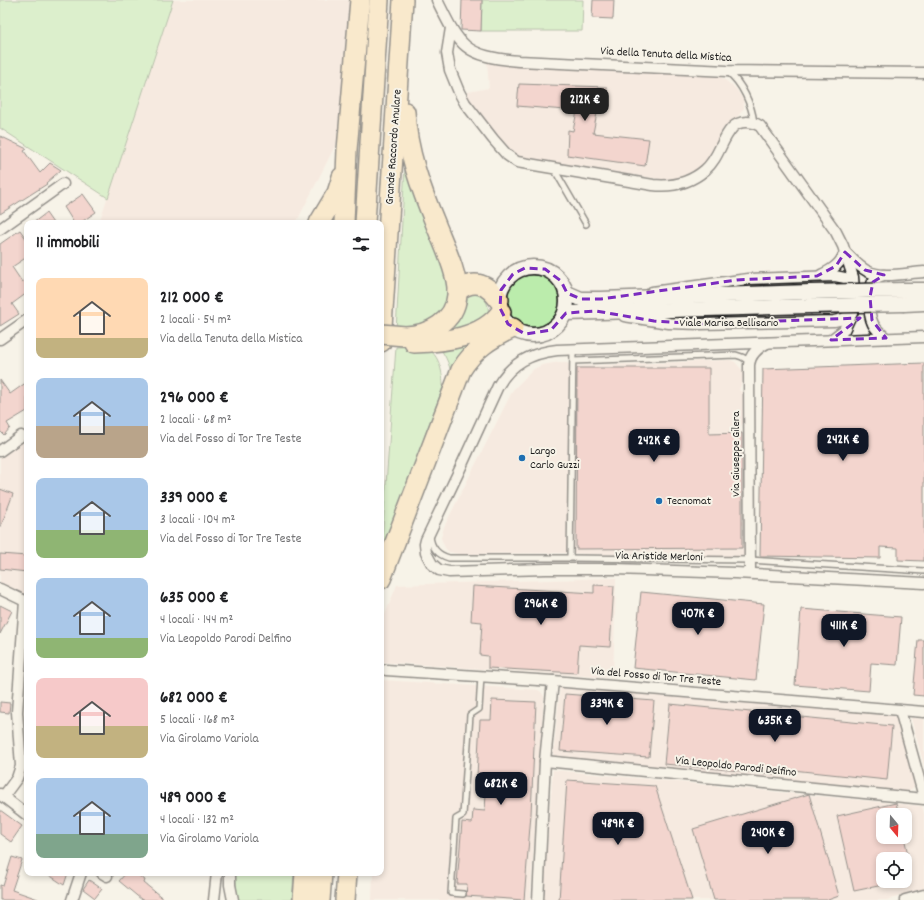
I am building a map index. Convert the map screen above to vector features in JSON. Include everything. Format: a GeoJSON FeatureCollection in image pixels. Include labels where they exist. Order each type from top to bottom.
{"type":"FeatureCollection","features":[{"type":"Feature","properties":{"kind":"highway"},"geometry":{"type":"LineString","coordinates":[[344,220],[347,150],[360,0]]}},
{"type":"Feature","properties":{"kind":"highway","name":"Grande Raccordo Anulare"},"geometry":{"type":"LineString","coordinates":[[365,220],[380,0]]}},
{"type":"Feature","properties":{"kind":"highway","name":"Grande Raccordo Anulare"},"geometry":{"type":"LineString","coordinates":[[384,296],[404,0]]}},
{"type":"Feature","properties":{"kind":"highway"},"geometry":{"type":"LineString","coordinates":[[384,335],[404,340],[422,334],[441,324],[446,319],[453,310],[457,298],[457,291],[451,264],[422,190],[406,129],[400,50]]}},
{"type":"Feature","properties":{"kind":"highway"},"geometry":{"type":"LineString","coordinates":[[321,220],[337,193],[347,150]]}},
{"type":"Feature","properties":{"kind":"highway"},"geometry":{"type":"LineString","coordinates":[[384,342],[445,340],[468,334],[492,323],[500,306],[492,290],[487,286],[480,284],[467,285],[457,291]]}},
{"type":"Feature","properties":{"kind":"highway"},"geometry":{"type":"LineString","coordinates":[[384,571],[461,370],[471,356],[487,342],[513,328]]}},
{"type":"Feature","properties":{"kind":"highway"},"geometry":{"type":"LineString","coordinates":[[303,900],[305,876]]}},
{"type":"Feature","properties":{"kind":"highway"},"geometry":{"type":"LineString","coordinates":[[320,900],[322,876]]}},
{"type":"Feature","properties":{"kind":"highway"},"geometry":{"type":"LineString","coordinates":[[345,900],[347,876]]}},
{"type":"Feature","properties":{"kind":"main road"},"geometry":{"type":"LineString","coordinates":[[532,267],[545,269],[556,276],[561,281],[567,293],[568,303],[565,313],[557,326],[545,333],[532,335],[525,334],[513,328],[506,322],[500,306],[502,290],[508,278],[519,270],[532,267]]}},
{"type":"Feature","properties":{"kind":"main road","name":"Viale Marisa Bellisario"},"geometry":{"type":"LineString","coordinates":[[565,313],[599,305],[810,299],[914,301],[924,290]]}},
{"type":"Feature","properties":{"kind":"main road","name":"Viale Marisa Bellisario"},"geometry":{"type":"LineString","coordinates":[[567,293],[599,305]]}},
{"type":"Feature","properties":{"kind":"street","name":"Via della Tenuta della Mistica"},"geometry":{"type":"LineString","coordinates":[[436,0],[458,39],[466,47],[481,55],[492,58],[519,61],[727,71],[924,73]]}},
{"type":"Feature","properties":{"kind":"street"},"geometry":{"type":"LineString","coordinates":[[451,28],[447,53],[454,82],[465,103],[493,139],[512,159],[521,163],[653,185],[674,185],[696,177],[708,166],[718,153],[729,131],[734,126],[745,122],[754,123],[760,126],[836,232],[845,252],[853,277],[855,304],[844,330],[831,340]]}},
{"type":"Feature","properties":{"kind":"street"},"geometry":{"type":"LineString","coordinates":[[0,229],[63,184]]}},
{"type":"Feature","properties":{"kind":"street"},"geometry":{"type":"LineString","coordinates":[[845,252],[865,270],[875,274],[884,275]]}},
{"type":"Feature","properties":{"kind":"street","name":"Viale Marisa Bellisario"},"geometry":{"type":"LineString","coordinates":[[817,276],[836,266],[843,258],[845,252]]}},
{"type":"Feature","properties":{"kind":"street"},"geometry":{"type":"LineString","coordinates":[[886,338],[877,329],[872,320],[870,303],[873,282],[878,276],[924,272]]}},
{"type":"Feature","properties":{"kind":"street","name":"Viale Marisa Bellisario"},"geometry":{"type":"LineString","coordinates":[[599,305],[732,281],[767,278],[817,276],[842,277],[847,279],[854,288]]}},
{"type":"Feature","properties":{"kind":"street","name":"Viale Marisa Bellisario"},"geometry":{"type":"LineString","coordinates":[[599,305],[654,321],[700,324],[829,321],[843,319],[852,313]]}},
{"type":"Feature","properties":{"kind":"street"},"geometry":{"type":"LineString","coordinates":[[0,339],[24,322]]}},
{"type":"Feature","properties":{"kind":"street","name":"Via Aristide Merloni"},"geometry":{"type":"LineString","coordinates":[[924,337],[573,349],[552,350],[534,354],[523,359],[506,374],[496,390],[425,544],[426,552],[435,568],[449,572],[563,569],[750,573],[924,583]]}},
{"type":"Feature","properties":{"kind":"street"},"geometry":{"type":"LineString","coordinates":[[749,361],[756,350],[767,343]]}},
{"type":"Feature","properties":{"kind":"street","name":"Via Giuseppe Gilera"},"geometry":{"type":"LineString","coordinates":[[749,361],[750,573]]}},
{"type":"Feature","properties":{"kind":"street"},"geometry":{"type":"LineString","coordinates":[[0,451],[21,436]]}},
{"type":"Feature","properties":{"kind":"street"},"geometry":{"type":"LineString","coordinates":[[0,589],[24,601]]}},
{"type":"Feature","properties":{"kind":"street"},"geometry":{"type":"LineString","coordinates":[[24,626],[17,712],[23,741],[21,766],[19,774],[2,795],[24,813]]}},
{"type":"Feature","properties":{"kind":"street","name":"Via del Fosso di Tor Tre Teste"},"geometry":{"type":"LineString","coordinates":[[386,670],[553,681],[924,712]]}},
{"type":"Feature","properties":{"kind":"street"},"geometry":{"type":"LineString","coordinates":[[538,900],[546,761],[553,681]]}},
{"type":"Feature","properties":{"kind":"street"},"geometry":{"type":"LineString","coordinates":[[900,710],[924,798]]}},
{"type":"Feature","properties":{"kind":"street","name":"Via Leopoldo Parodi Delfino"},"geometry":{"type":"LineString","coordinates":[[546,761],[924,798]]}},
{"type":"Feature","properties":{"kind":"street"},"geometry":{"type":"LineString","coordinates":[[72,900],[80,876]]}},
{"type":"Feature","properties":{"kind":"street"},"geometry":{"type":"LineString","coordinates":[[214,900],[217,876]]}},
{"type":"Feature","properties":{"kind":"street"},"geometry":{"type":"LineString","coordinates":[[230,876],[233,900]]}},
{"type":"Feature","properties":{"kind":"street"},"geometry":{"type":"LineString","coordinates":[[905,900],[924,894]]}},
{"type":"Feature","properties":{"kind":"lane"},"geometry":{"type":"LineString","coordinates":[[727,71],[736,78],[748,101],[754,123]]}},
{"type":"Feature","properties":{"kind":"lane"},"geometry":{"type":"LineString","coordinates":[[554,168],[586,224]]}},
{"type":"Feature","properties":{"kind":"lane"},"geometry":{"type":"LineString","coordinates":[[672,346],[673,357]]}},
{"type":"Feature","properties":{"kind":"lane"},"geometry":{"type":"LineString","coordinates":[[570,558],[573,349]]}},
{"type":"Feature","properties":{"kind":"lane"},"geometry":{"type":"LineString","coordinates":[[573,361],[736,355],[749,361]]}},
{"type":"Feature","properties":{"kind":"lane","name":"Via Aristide Merloni"},"geometry":{"type":"LineString","coordinates":[[430,531],[432,545],[436,551],[442,556],[449,558],[750,560],[924,571]]}},
{"type":"Feature","properties":{"kind":"lane"},"geometry":{"type":"LineString","coordinates":[[463,894],[451,893],[456,819],[463,815],[470,715],[479,709],[480,676]]}},
{"type":"Feature","properties":{"kind":"highlighted area"},"geometry":{"type":"Polygon","coordinates":[[[845,252],[865,270],[884,275],[873,282],[870,297],[872,320],[886,338],[831,340],[860,318],[700,324],[654,321],[596,311],[566,313],[551,330],[525,334],[508,324],[500,308],[501,290],[513,274],[525,268],[545,269],[561,281],[567,293],[581,299],[601,299],[737,280],[817,276],[836,266],[845,252]]]}},
{"type":"Feature","properties":{"kind":"shaded area"},"geometry":{"type":"Polygon","coordinates":[[[173,0],[351,0],[341,134],[298,220],[100,220],[173,0]]]}},
{"type":"Feature","properties":{"kind":"shaded area"},"geometry":{"type":"Polygon","coordinates":[[[487,61],[714,74],[725,80],[736,89],[743,99],[744,108],[704,166],[687,176],[673,181],[528,160],[513,153],[463,93],[489,88],[487,61]]]}},
{"type":"Feature","properties":{"kind":"shaded area"},"geometry":{"type":"Polygon","coordinates":[[[730,360],[735,362],[742,370],[744,376],[739,390],[745,395],[745,421],[739,428],[745,439],[746,555],[742,558],[562,553],[460,554],[449,552],[445,548],[441,538],[444,527],[513,390],[534,369],[542,365],[561,362],[579,366],[730,360]]]}},
{"type":"Feature","properties":{"kind":"shaded area"},"geometry":{"type":"Polygon","coordinates":[[[24,439],[24,597],[0,584],[0,458],[24,439]]]}},
{"type":"Feature","properties":{"kind":"shaded area"},"geometry":{"type":"Polygon","coordinates":[[[616,578],[613,678],[384,662],[384,617],[397,585],[616,578]]]}},
{"type":"Feature","properties":{"kind":"shaded area"},"geometry":{"type":"Polygon","coordinates":[[[384,680],[538,690],[541,692],[544,696],[530,900],[372,900],[373,876],[384,876],[384,680]]]}},
{"type":"Feature","properties":{"kind":"shaded area"},"geometry":{"type":"Polygon","coordinates":[[[560,688],[896,715],[915,786],[907,792],[553,758],[560,688]]]}},
{"type":"Feature","properties":{"kind":"shaded area"},"geometry":{"type":"Polygon","coordinates":[[[911,718],[924,719],[924,765],[911,718]]]}},
{"type":"Feature","properties":{"kind":"shaded area"},"geometry":{"type":"Polygon","coordinates":[[[553,770],[922,806],[924,814],[924,890],[886,900],[543,900],[553,770]]]}},
{"type":"Feature","properties":{"kind":"green space"},"geometry":{"type":"Polygon","coordinates":[[[0,0],[173,0],[108,198],[0,128],[0,0]]]}},
{"type":"Feature","properties":{"kind":"green space"},"geometry":{"type":"Polygon","coordinates":[[[482,0],[583,0],[582,31],[481,31],[482,0]]]}},
{"type":"Feature","properties":{"kind":"green space"},"geometry":{"type":"Polygon","coordinates":[[[409,164],[452,296],[435,323],[396,331],[405,166],[409,164]]]}},
{"type":"Feature","properties":{"kind":"green space"},"geometry":{"type":"Polygon","coordinates":[[[533,275],[547,279],[555,287],[559,301],[555,315],[547,323],[533,327],[519,323],[511,315],[507,301],[511,287],[519,279],[533,275]]]}},
{"type":"Feature","properties":{"kind":"green space"},"geometry":{"type":"Polygon","coordinates":[[[476,293],[480,295],[487,303],[487,318],[445,334],[463,297],[476,293]]]}},
{"type":"Feature","properties":{"kind":"green space"},"geometry":{"type":"Polygon","coordinates":[[[469,344],[458,358],[452,374],[445,355],[437,346],[469,344]]]}},
{"type":"Feature","properties":{"kind":"green space"},"geometry":{"type":"Polygon","coordinates":[[[396,347],[422,347],[428,349],[436,357],[441,369],[443,387],[384,546],[384,513],[396,347]]]}},
{"type":"Feature","properties":{"kind":"green space"},"geometry":{"type":"Polygon","coordinates":[[[235,876],[294,876],[292,900],[239,900],[237,896],[235,876]]]}},
{"type":"Feature","properties":{"kind":"building"},"geometry":{"type":"Polygon","coordinates":[[[462,0],[482,0],[481,31],[461,30],[462,0]]]}},
{"type":"Feature","properties":{"kind":"building"},"geometry":{"type":"Polygon","coordinates":[[[593,0],[614,0],[613,19],[592,18],[593,0]]]}},
{"type":"Feature","properties":{"kind":"building"},"geometry":{"type":"Polygon","coordinates":[[[519,84],[607,87],[607,110],[600,109],[599,114],[597,113],[593,133],[649,139],[645,166],[567,155],[568,130],[573,131],[577,111],[517,106],[519,84]]]}},
{"type":"Feature","properties":{"kind":"building"},"geometry":{"type":"Polygon","coordinates":[[[0,136],[27,149],[24,151],[40,173],[50,163],[61,170],[46,183],[47,184],[0,214],[0,136]]]}},
{"type":"Feature","properties":{"kind":"building"},"geometry":{"type":"Polygon","coordinates":[[[83,194],[96,212],[84,220],[72,220],[64,207],[83,194]]]}},
{"type":"Feature","properties":{"kind":"building"},"geometry":{"type":"Polygon","coordinates":[[[46,213],[51,220],[37,220],[46,213]]]}},
{"type":"Feature","properties":{"kind":"building"},"geometry":{"type":"Polygon","coordinates":[[[20,230],[24,236],[24,259],[12,267],[22,282],[24,280],[24,295],[12,304],[19,314],[0,326],[0,244],[20,230]]]}},
{"type":"Feature","properties":{"kind":"building"},"geometry":{"type":"Polygon","coordinates":[[[924,363],[924,561],[898,560],[898,548],[880,547],[880,558],[760,556],[763,369],[924,363]]]}},
{"type":"Feature","properties":{"kind":"building","name":"Tecnomat"},"geometry":{"type":"Polygon","coordinates":[[[577,368],[709,368],[709,434],[742,433],[742,548],[576,549],[577,368]]]}},
{"type":"Feature","properties":{"kind":"building"},"geometry":{"type":"Polygon","coordinates":[[[0,380],[10,394],[24,384],[24,413],[7,423],[10,428],[4,435],[0,431],[0,380]]]}},
{"type":"Feature","properties":{"kind":"building"},"geometry":{"type":"Polygon","coordinates":[[[0,489],[13,494],[1,526],[0,526],[0,489]]]}},
{"type":"Feature","properties":{"kind":"building"},"geometry":{"type":"Polygon","coordinates":[[[0,554],[24,556],[24,572],[0,569],[0,554]]]}},
{"type":"Feature","properties":{"kind":"building"},"geometry":{"type":"Polygon","coordinates":[[[594,585],[614,586],[610,647],[579,645],[577,673],[488,668],[488,656],[480,655],[482,622],[471,621],[473,586],[594,593],[594,585]]]}},
{"type":"Feature","properties":{"kind":"building"},"geometry":{"type":"Polygon","coordinates":[[[641,592],[764,604],[756,680],[633,668],[641,592]]]}},
{"type":"Feature","properties":{"kind":"building"},"geometry":{"type":"Polygon","coordinates":[[[0,605],[12,611],[0,634],[0,605]]]}},
{"type":"Feature","properties":{"kind":"building"},"geometry":{"type":"Polygon","coordinates":[[[801,609],[901,617],[897,665],[871,663],[869,691],[795,685],[801,609]]]}},
{"type":"Feature","properties":{"kind":"building"},"geometry":{"type":"Polygon","coordinates":[[[918,640],[924,640],[924,696],[913,695],[918,640]]]}},
{"type":"Feature","properties":{"kind":"building"},"geometry":{"type":"Polygon","coordinates":[[[565,694],[654,701],[649,757],[560,751],[565,694]]]}},
{"type":"Feature","properties":{"kind":"building"},"geometry":{"type":"Polygon","coordinates":[[[492,700],[536,702],[531,814],[524,900],[466,896],[467,884],[457,884],[462,822],[472,823],[473,810],[485,811],[487,776],[477,776],[480,720],[491,720],[492,700]]]}},
{"type":"Feature","properties":{"kind":"building"},"geometry":{"type":"Polygon","coordinates":[[[0,702],[10,703],[9,713],[0,712],[0,702]]]}},
{"type":"Feature","properties":{"kind":"building"},"geometry":{"type":"Polygon","coordinates":[[[670,704],[892,726],[887,780],[783,769],[783,775],[664,764],[670,704]]]}},
{"type":"Feature","properties":{"kind":"building"},"geometry":{"type":"Polygon","coordinates":[[[567,780],[655,786],[692,900],[559,900],[567,780]]]}},
{"type":"Feature","properties":{"kind":"building"},"geometry":{"type":"Polygon","coordinates":[[[809,794],[839,896],[828,900],[714,900],[693,829],[809,794]]]}},
{"type":"Feature","properties":{"kind":"building"},"geometry":{"type":"Polygon","coordinates":[[[896,803],[897,808],[876,808],[876,844],[906,844],[907,852],[876,852],[876,886],[854,891],[837,816],[896,803]]]}},
{"type":"Feature","properties":{"kind":"building"},"geometry":{"type":"Polygon","coordinates":[[[0,810],[22,826],[11,842],[0,834],[0,810]]]}},
{"type":"Feature","properties":{"kind":"building"},"geometry":{"type":"Polygon","coordinates":[[[12,857],[22,860],[12,890],[38,900],[0,900],[0,885],[3,886],[12,857]]]}},
{"type":"Feature","properties":{"kind":"building"},"geometry":{"type":"Polygon","coordinates":[[[50,876],[67,876],[64,885],[50,876]]]}},
{"type":"Feature","properties":{"kind":"building"},"geometry":{"type":"Polygon","coordinates":[[[123,876],[139,876],[145,880],[144,883],[165,900],[142,900],[119,881],[123,876]]]}},
{"type":"Feature","properties":{"kind":"building"},"geometry":{"type":"Polygon","coordinates":[[[89,880],[102,889],[95,898],[83,889],[89,880]]]}},
{"type":"Feature","properties":{"kind":"place","name":"Largo Carlo Guzzi"},"geometry":{"type":"Point","coordinates":[522,458]}},
{"type":"Feature","properties":{"kind":"place","name":"Tecnomat"},"geometry":{"type":"Point","coordinates":[659,501]}}]}
